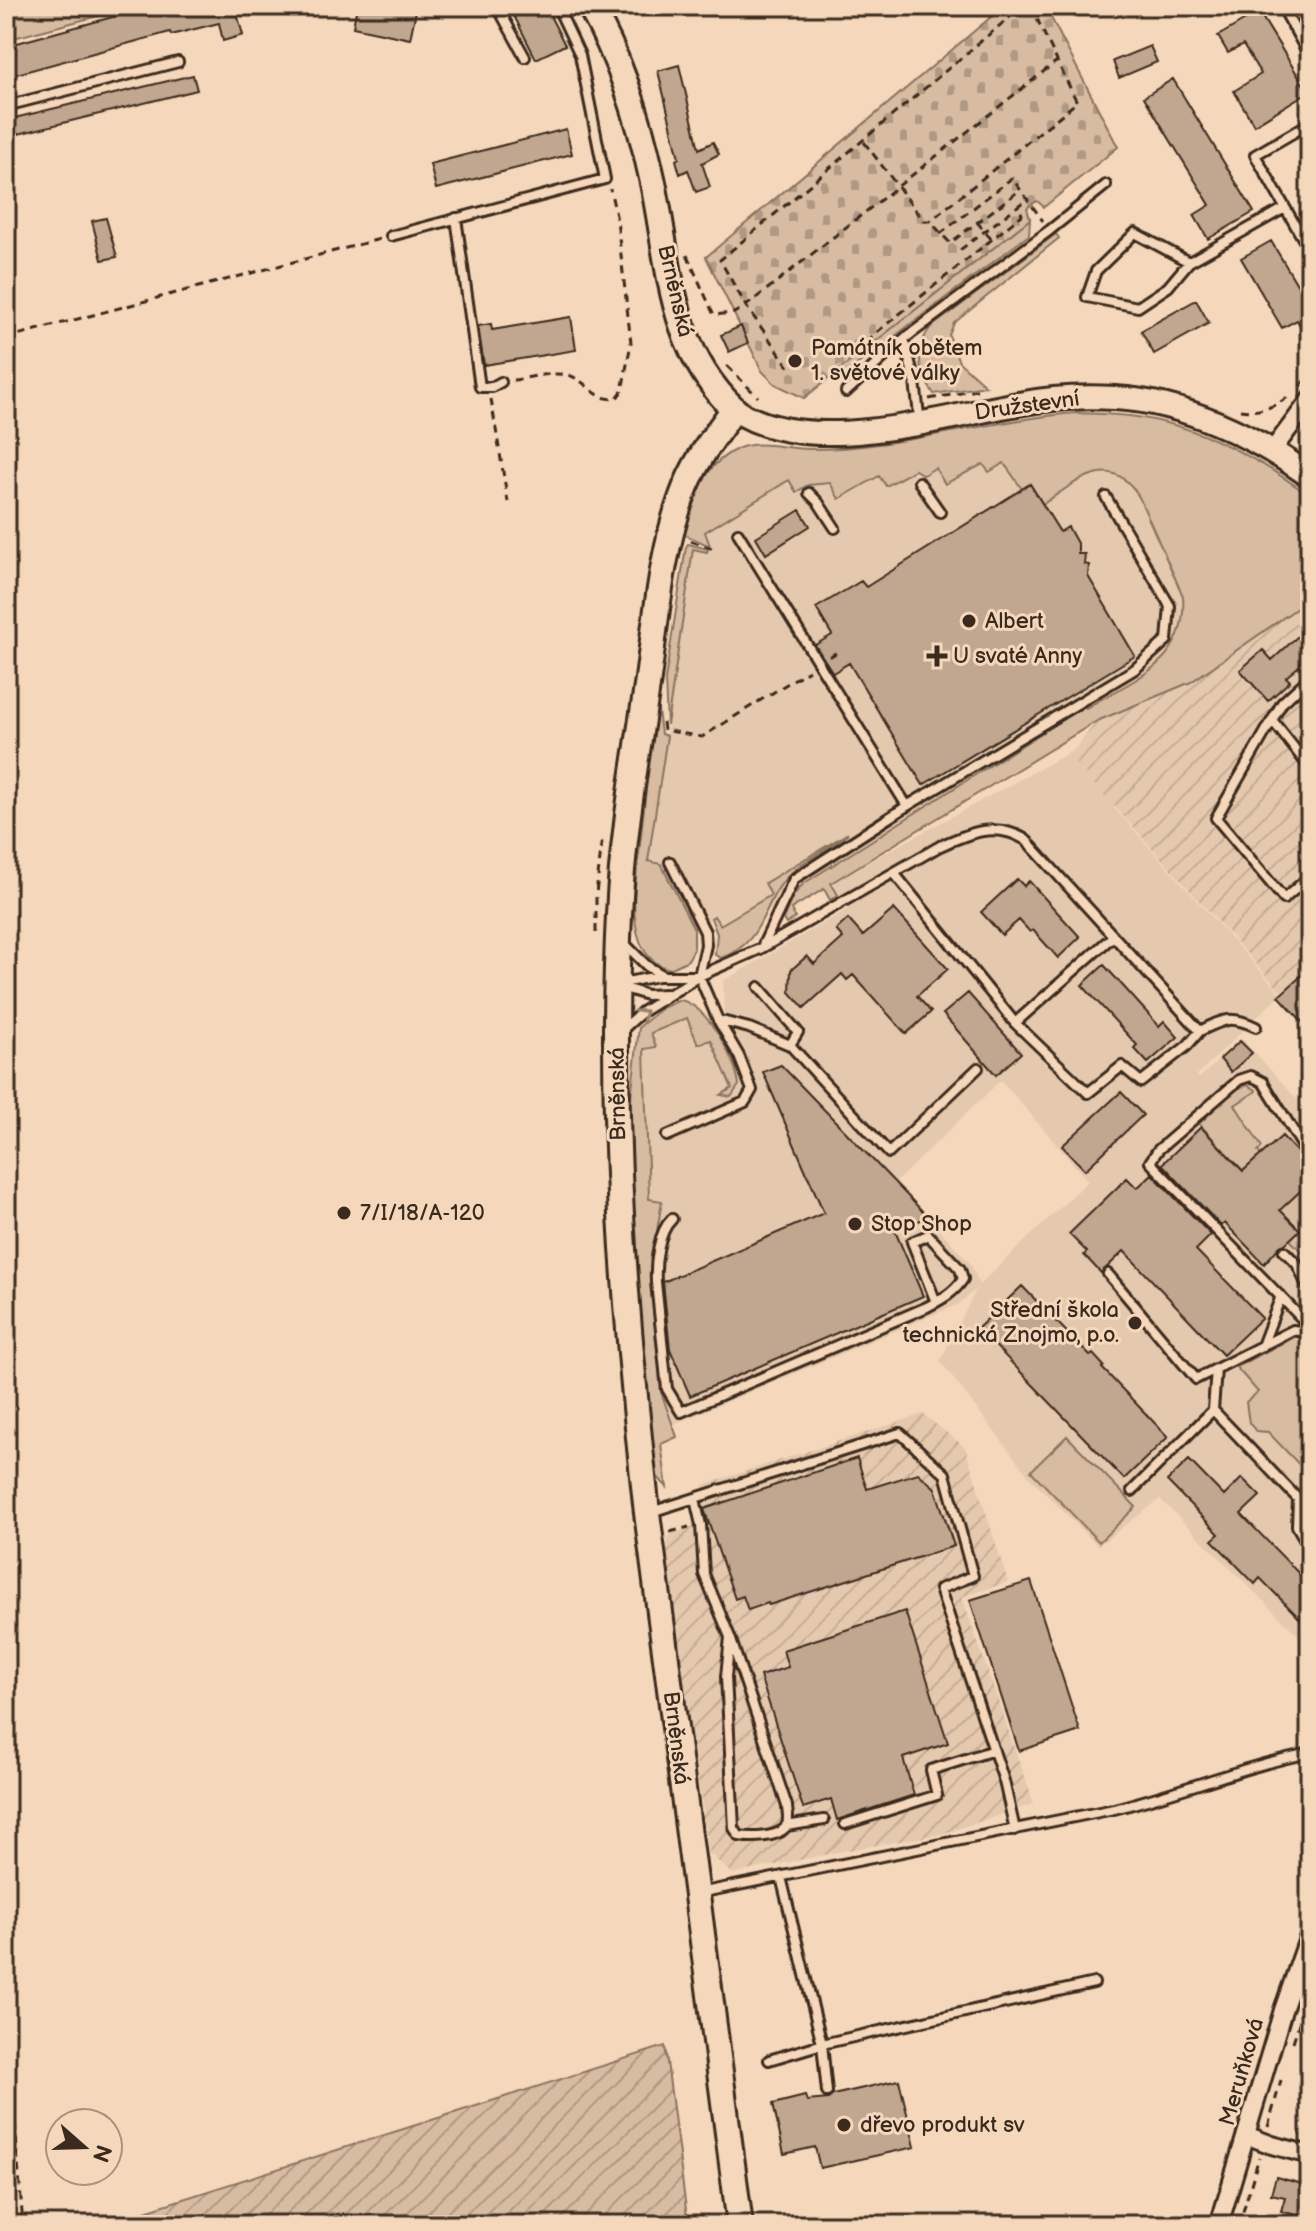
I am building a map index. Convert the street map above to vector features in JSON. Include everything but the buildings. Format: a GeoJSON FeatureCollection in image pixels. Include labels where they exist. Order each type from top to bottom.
{"type":"FeatureCollection","features":[{"type":"Feature","properties":{"kind":"main road","name":"Brněnská"},"geometry":{"type":"LineString","coordinates":[[590,6],[613,50],[637,118],[675,305],[688,346],[711,385],[734,409],[695,467],[671,535],[631,802],[618,937],[617,1035],[623,1265],[647,1513],[740,2225]]}},
{"type":"Feature","properties":{"kind":"main road","name":"Družstevní"},"geometry":{"type":"LineString","coordinates":[[734,409],[764,425],[804,433],[846,432],[920,423],[1021,403],[1117,398],[1151,403],[1213,422],[1272,451],[1310,476]]}},
{"type":"Feature","properties":{"kind":"street"},"geometry":{"type":"LineString","coordinates":[[1272,451],[1310,400]]}},
{"type":"Feature","properties":{"kind":"street","name":"Meruňková"},"geometry":{"type":"LineString","coordinates":[[1219,2225],[1283,2010],[1310,1933]]}},
{"type":"Feature","properties":{"kind":"street"},"geometry":{"type":"LineString","coordinates":[[1246,2135],[1310,2155]]}},
{"type":"Feature","properties":{"kind":"lane"},"geometry":{"type":"LineString","coordinates":[[497,6],[525,57]]}},
{"type":"Feature","properties":{"kind":"lane"},"geometry":{"type":"LineString","coordinates":[[391,236],[605,179],[580,55],[557,6]]}},
{"type":"Feature","properties":{"kind":"lane"},"geometry":{"type":"LineString","coordinates":[[1284,10],[1310,57]]}},
{"type":"Feature","properties":{"kind":"lane"},"geometry":{"type":"LineString","coordinates":[[6,106],[178,62]]}},
{"type":"Feature","properties":{"kind":"lane"},"geometry":{"type":"LineString","coordinates":[[1310,123],[1255,155],[1310,251]]}},
{"type":"Feature","properties":{"kind":"lane"},"geometry":{"type":"LineString","coordinates":[[846,392],[904,339],[1106,185]]}},
{"type":"Feature","properties":{"kind":"lane"},"geometry":{"type":"LineString","coordinates":[[1189,262],[1135,233],[1096,271],[1087,297],[1138,307],[1168,287],[1189,262],[1285,208]]}},
{"type":"Feature","properties":{"kind":"lane"},"geometry":{"type":"LineString","coordinates":[[456,218],[480,387],[501,382]]}},
{"type":"Feature","properties":{"kind":"lane"},"geometry":{"type":"LineString","coordinates":[[904,339],[915,382],[920,423]]}},
{"type":"Feature","properties":{"kind":"lane"},"geometry":{"type":"LineString","coordinates":[[919,482],[940,512]]}},
{"type":"Feature","properties":{"kind":"lane"},"geometry":{"type":"LineString","coordinates":[[809,493],[835,528]]}},
{"type":"Feature","properties":{"kind":"lane"},"geometry":{"type":"LineString","coordinates":[[762,948],[794,879],[907,806],[1135,669],[1167,640],[1170,606],[1106,497]]}},
{"type":"Feature","properties":{"kind":"lane"},"geometry":{"type":"LineString","coordinates":[[738,533],[907,806]]}},
{"type":"Feature","properties":{"kind":"lane"},"geometry":{"type":"LineString","coordinates":[[1310,677],[1282,703],[1216,818],[1284,899],[1310,876]]}},
{"type":"Feature","properties":{"kind":"lane"},"geometry":{"type":"LineString","coordinates":[[1272,720],[1310,768]]}},
{"type":"Feature","properties":{"kind":"lane"},"geometry":{"type":"LineString","coordinates":[[617,1035],[668,994],[699,976],[762,948],[969,833],[991,828],[1014,832],[1026,840],[1200,1031]]}},
{"type":"Feature","properties":{"kind":"lane"},"geometry":{"type":"LineString","coordinates":[[667,1136],[745,1102],[752,1090],[739,1056],[718,1020],[699,976],[706,945],[705,932],[670,862]]}},
{"type":"Feature","properties":{"kind":"lane"},"geometry":{"type":"LineString","coordinates":[[894,873],[1015,1023],[1088,1093],[1122,1066],[1141,1082],[1187,1046],[1200,1031],[1221,1020],[1237,1018],[1256,1027]]}},
{"type":"Feature","properties":{"kind":"lane"},"geometry":{"type":"LineString","coordinates":[[618,937],[647,966],[664,976]]}},
{"type":"Feature","properties":{"kind":"lane"},"geometry":{"type":"LineString","coordinates":[[1015,1023],[1112,937]]}},
{"type":"Feature","properties":{"kind":"lane"},"geometry":{"type":"LineString","coordinates":[[617,984],[664,976],[699,976]]}},
{"type":"Feature","properties":{"kind":"lane"},"geometry":{"type":"LineString","coordinates":[[617,984],[637,993],[668,994]]}},
{"type":"Feature","properties":{"kind":"lane"},"geometry":{"type":"LineString","coordinates":[[759,987],[798,1032],[790,1045]]}},
{"type":"Feature","properties":{"kind":"lane"},"geometry":{"type":"LineString","coordinates":[[718,1020],[749,1028],[790,1045],[889,1153],[978,1068]]}},
{"type":"Feature","properties":{"kind":"lane"},"geometry":{"type":"LineString","coordinates":[[1310,1158],[1263,1082],[1251,1076],[1239,1080],[1158,1150],[1150,1162],[1281,1296],[1310,1330]]}},
{"type":"Feature","properties":{"kind":"lane"},"geometry":{"type":"LineString","coordinates":[[672,1219],[665,1225],[655,1268],[667,1389],[681,1412],[936,1302],[957,1288],[963,1279],[960,1269],[928,1235],[912,1242],[936,1302]]}},
{"type":"Feature","properties":{"kind":"lane"},"geometry":{"type":"LineString","coordinates":[[1284,1251],[1297,1264],[1310,1292]]}},
{"type":"Feature","properties":{"kind":"lane"},"geometry":{"type":"LineString","coordinates":[[1108,1274],[1196,1379],[1293,1330],[1310,1330]]}},
{"type":"Feature","properties":{"kind":"lane"},"geometry":{"type":"LineString","coordinates":[[1262,1346],[1281,1296]]}},
{"type":"Feature","properties":{"kind":"lane"},"geometry":{"type":"LineString","coordinates":[[1132,1491],[1213,1410],[1216,1369]]}},
{"type":"Feature","properties":{"kind":"lane"},"geometry":{"type":"LineString","coordinates":[[1213,1410],[1298,1499],[1297,1526],[1310,1549]]}},
{"type":"Feature","properties":{"kind":"lane"},"geometry":{"type":"LineString","coordinates":[[647,1513],[900,1433],[945,1474],[973,1576],[940,1589],[1004,1781],[1015,1830]]}},
{"type":"Feature","properties":{"kind":"lane"},"geometry":{"type":"LineString","coordinates":[[695,1499],[701,1525],[704,1574],[730,1637],[787,1806],[786,1826]]}},
{"type":"Feature","properties":{"kind":"lane"},"geometry":{"type":"LineString","coordinates":[[730,1637],[726,1677],[734,1828],[739,1836],[751,1838],[778,1832],[786,1826],[824,1820]]}},
{"type":"Feature","properties":{"kind":"lane"},"geometry":{"type":"LineString","coordinates":[[845,1824],[937,1795],[931,1770],[994,1750]]}},
{"type":"Feature","properties":{"kind":"lane"},"geometry":{"type":"LineString","coordinates":[[696,1893],[1137,1804],[1265,1763],[1310,1753]]}},
{"type":"Feature","properties":{"kind":"lane"},"geometry":{"type":"LineString","coordinates":[[781,1877],[822,2044],[827,2092]]}},
{"type":"Feature","properties":{"kind":"lane"},"geometry":{"type":"LineString","coordinates":[[769,2060],[822,2044],[1094,1983]]}},
{"type":"Feature","properties":{"kind":"path"},"geometry":{"type":"LineString","coordinates":[[789,367],[746,306],[720,260],[1023,6]]}},
{"type":"Feature","properties":{"kind":"path"},"geometry":{"type":"LineString","coordinates":[[864,142],[924,221],[930,221],[1077,102],[1031,6]]}},
{"type":"Feature","properties":{"kind":"path"},"geometry":{"type":"LineString","coordinates":[[688,272],[684,250],[714,315],[734,313],[1057,61]]}},
{"type":"Feature","properties":{"kind":"path"},"geometry":{"type":"LineString","coordinates":[[940,234],[1012,178],[1050,230]]}},
{"type":"Feature","properties":{"kind":"path"},"geometry":{"type":"LineString","coordinates":[[501,382],[564,374],[577,378],[604,398],[617,398],[622,391],[631,343],[617,220],[605,179]]}},
{"type":"Feature","properties":{"kind":"path"},"geometry":{"type":"LineString","coordinates":[[930,221],[950,243],[1020,190]]}},
{"type":"Feature","properties":{"kind":"path"},"geometry":{"type":"LineString","coordinates":[[960,250],[1027,199]]}},
{"type":"Feature","properties":{"kind":"path"},"geometry":{"type":"LineString","coordinates":[[866,341],[1022,215],[1019,205]]}},
{"type":"Feature","properties":{"kind":"path"},"geometry":{"type":"LineString","coordinates":[[977,222],[992,240]]}},
{"type":"Feature","properties":{"kind":"path"},"geometry":{"type":"LineString","coordinates":[[6,338],[391,236]]}},
{"type":"Feature","properties":{"kind":"path"},"geometry":{"type":"LineString","coordinates":[[722,361],[757,396]]}},
{"type":"Feature","properties":{"kind":"path"},"geometry":{"type":"LineString","coordinates":[[1234,408],[1244,411],[1277,405],[1310,374]]}},
{"type":"Feature","properties":{"kind":"path"},"geometry":{"type":"LineString","coordinates":[[488,387],[508,502]]}},
{"type":"Feature","properties":{"kind":"path"},"geometry":{"type":"LineString","coordinates":[[915,401],[985,389]]}},
{"type":"Feature","properties":{"kind":"path"},"geometry":{"type":"LineString","coordinates":[[671,535],[714,549]]}},
{"type":"Feature","properties":{"kind":"path"},"geometry":{"type":"LineString","coordinates":[[663,717],[664,730],[702,737],[839,651]]}},
{"type":"Feature","properties":{"kind":"path"},"geometry":{"type":"LineString","coordinates":[[670,1532],[695,1525]]}},
{"type":"Feature","properties":{"kind":"path"},"geometry":{"type":"LineString","coordinates":[[1292,2045],[1310,1989]]}},
{"type":"Feature","properties":{"kind":"path"},"geometry":{"type":"LineString","coordinates":[[6,2012],[23,2225]]}},
{"type":"Feature","properties":{"kind":"path"},"geometry":{"type":"LineString","coordinates":[[1239,2225],[1284,2073]]}},
{"type":"Feature","properties":{"kind":"shaded area"},"geometry":{"type":"Polygon","coordinates":[[[1148,449],[1265,594],[1097,721],[854,870],[1083,745],[1115,809],[1281,994],[1196,1076],[1199,1078],[1242,1039],[1310,1113],[1310,1647],[1160,1499],[1098,1546],[1030,1478],[940,1361],[977,1288],[959,1304],[674,1424],[661,1392],[650,1273],[644,1048],[651,1033],[687,1018],[725,1047],[723,981],[848,909],[830,884],[717,934],[711,918],[694,929],[661,864],[648,862],[693,549],[707,551],[710,544],[704,532],[790,480],[808,485],[830,483],[839,499],[880,476],[886,485],[909,473],[921,475],[935,468],[1148,449]],[[1001,1080],[896,1182],[971,1264],[979,1285],[1088,1181],[1001,1080]]]}},
{"type":"Feature","properties":{"kind":"shaded area"},"geometry":{"type":"Polygon","coordinates":[[[1310,559],[1310,1024],[1069,756],[1097,721],[1310,559]]]}},
{"type":"Feature","properties":{"kind":"shaded area"},"geometry":{"type":"Polygon","coordinates":[[[923,1414],[965,1447],[1008,1582],[962,1597],[1034,1804],[942,1834],[732,1874],[709,1853],[664,1550],[671,1534],[708,1521],[703,1485],[923,1414]]]}},
{"type":"Feature","properties":{"kind":"green space"},"geometry":{"type":"Polygon","coordinates":[[[35,6],[96,6],[98,16],[6,40],[6,14],[35,6]]]}},
{"type":"Feature","properties":{"kind":"green space"},"geometry":{"type":"Polygon","coordinates":[[[1004,6],[1045,6],[1118,147],[1044,207],[1037,201],[1027,208],[1030,219],[804,398],[775,384],[762,371],[706,257],[1004,6]]]}},
{"type":"Feature","properties":{"kind":"green space"},"geometry":{"type":"Polygon","coordinates":[[[1030,219],[1029,235],[834,382],[834,374],[1030,219]]]}},
{"type":"Feature","properties":{"kind":"green space"},"geometry":{"type":"Polygon","coordinates":[[[1056,234],[1059,238],[954,323],[949,335],[959,362],[986,386],[934,394],[924,378],[920,361],[922,345],[930,328],[1056,234]]]}},
{"type":"Feature","properties":{"kind":"green space"},"geometry":{"type":"Polygon","coordinates":[[[1076,413],[1135,417],[1188,429],[1252,458],[1310,496],[1310,599],[1191,682],[1097,721],[831,883],[838,895],[830,900],[824,889],[791,909],[795,918],[786,924],[783,919],[793,896],[803,884],[1084,706],[1086,708],[1155,666],[1177,638],[1183,596],[1139,497],[1117,475],[1092,475],[1043,504],[1030,484],[1022,489],[1004,463],[989,472],[983,464],[945,484],[935,468],[923,475],[915,470],[886,486],[879,476],[839,499],[830,483],[808,485],[796,492],[789,480],[705,532],[710,546],[683,534],[700,485],[725,456],[745,446],[843,448],[1076,413]]]}},
{"type":"Feature","properties":{"kind":"green space"},"geometry":{"type":"Polygon","coordinates":[[[688,544],[708,549],[707,552],[693,549],[667,725],[665,680],[688,544]]]}},
{"type":"Feature","properties":{"kind":"green space"},"geometry":{"type":"Polygon","coordinates":[[[656,694],[661,734],[667,736],[648,861],[661,864],[694,929],[694,949],[688,960],[670,969],[655,962],[645,951],[636,929],[635,916],[635,888],[656,694]]]}},
{"type":"Feature","properties":{"kind":"green space"},"geometry":{"type":"Polygon","coordinates":[[[848,833],[791,873],[781,884],[747,942],[721,958],[715,955],[717,934],[711,918],[714,916],[720,925],[771,895],[765,883],[848,833]]]}},
{"type":"Feature","properties":{"kind":"green space"},"geometry":{"type":"Polygon","coordinates":[[[680,1000],[690,1004],[710,1022],[732,1061],[739,1085],[731,1097],[721,1095],[732,1088],[711,1040],[698,1044],[687,1018],[651,1033],[656,1047],[644,1049],[649,1199],[662,1201],[650,1273],[661,1392],[677,1437],[661,1444],[667,1487],[651,1470],[634,1301],[628,1125],[639,1027],[662,1008],[680,1000]]]}},
{"type":"Feature","properties":{"kind":"green space"},"geometry":{"type":"Polygon","coordinates":[[[1248,1085],[1255,1092],[1235,1105],[1262,1147],[1258,1151],[1261,1156],[1310,1182],[1310,1284],[1299,1261],[1305,1255],[1290,1240],[1299,1230],[1199,1124],[1234,1090],[1248,1085]]]}},
{"type":"Feature","properties":{"kind":"green space"},"geometry":{"type":"Polygon","coordinates":[[[1296,1336],[1310,1339],[1310,1476],[1268,1432],[1256,1431],[1249,1423],[1246,1402],[1258,1392],[1236,1367],[1296,1336]]]}},
{"type":"Feature","properties":{"kind":"green space"},"geometry":{"type":"Polygon","coordinates":[[[1067,1436],[1136,1507],[1099,1542],[1031,1471],[1067,1436]]]}},
{"type":"Feature","properties":{"kind":"green space"},"geometry":{"type":"Polygon","coordinates":[[[665,2046],[688,2225],[101,2225],[665,2046]]]}},
{"type":"Feature","properties":{"kind":"place","name":"Památník obětem 1. světové války"},"geometry":{"type":"Point","coordinates":[795,361]}},
{"type":"Feature","properties":{"kind":"place","name":"Albert"},"geometry":{"type":"Point","coordinates":[969,621]}},
{"type":"Feature","properties":{"kind":"place","name":"U svaté Anny"},"geometry":{"type":"Point","coordinates":[937,656]}},
{"type":"Feature","properties":{"kind":"place","name":"7/I/18/A-120"},"geometry":{"type":"Point","coordinates":[344,1213]}},
{"type":"Feature","properties":{"kind":"place","name":"Stop Shop"},"geometry":{"type":"Point","coordinates":[855,1224]}},
{"type":"Feature","properties":{"kind":"place","name":"Střední škola technická Znojmo, p.o."},"geometry":{"type":"Point","coordinates":[1135,1323]}},
{"type":"Feature","properties":{"kind":"place","name":"dřevo produkt sv"},"geometry":{"type":"Point","coordinates":[844,2125]}}]}
